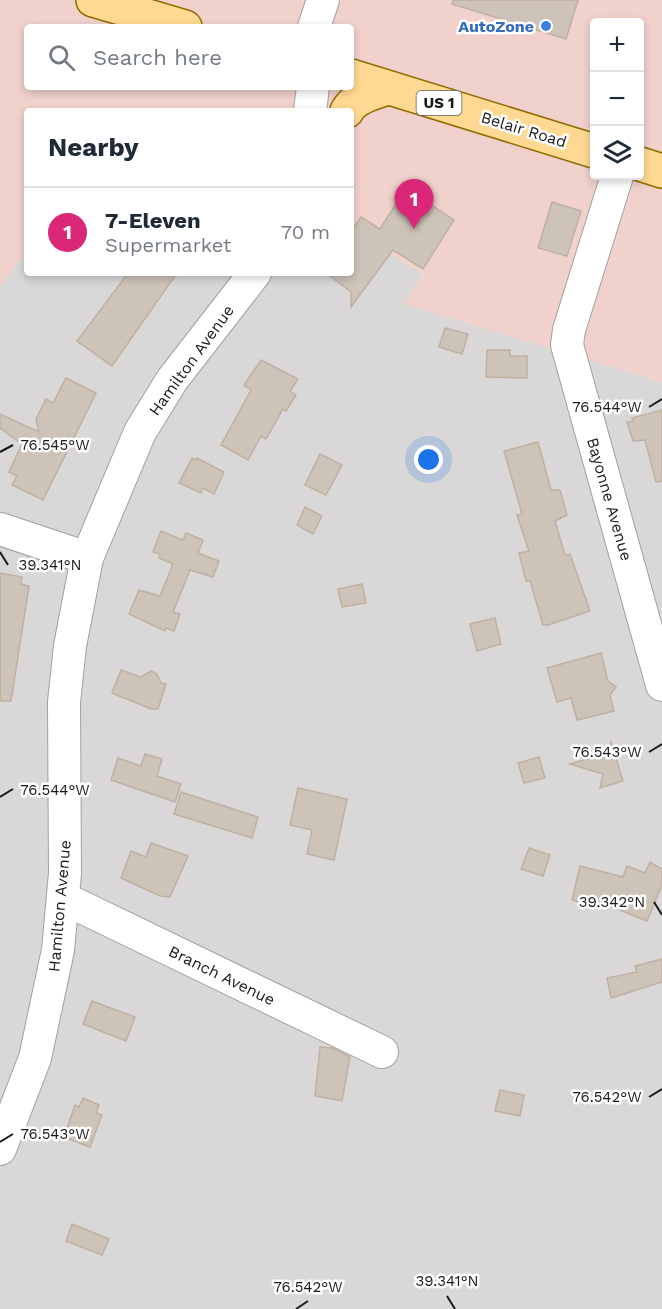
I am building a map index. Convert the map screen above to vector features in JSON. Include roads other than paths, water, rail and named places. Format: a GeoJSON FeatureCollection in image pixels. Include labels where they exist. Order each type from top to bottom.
{"type":"FeatureCollection","features":[{"type":"Feature","properties":{"kind":"main road"},"geometry":{"type":"LineString","coordinates":[[93,0],[175,24]]}},
{"type":"Feature","properties":{"kind":"main road","name":"Belair Road"},"geometry":{"type":"LineString","coordinates":[[354,77],[590,150]]}},
{"type":"Feature","properties":{"kind":"main road"},"geometry":{"type":"LineString","coordinates":[[349,108],[367,94],[388,88]]}},
{"type":"Feature","properties":{"kind":"main road"},"geometry":{"type":"LineString","coordinates":[[644,166],[662,171]]}},
{"type":"Feature","properties":{"kind":"street"},"geometry":{"type":"LineString","coordinates":[[315,24],[323,0]]}},
{"type":"Feature","properties":{"kind":"street"},"geometry":{"type":"LineString","coordinates":[[310,108],[313,90]]}},
{"type":"Feature","properties":{"kind":"street","name":"Bayonne Avenue"},"geometry":{"type":"LineString","coordinates":[[616,180],[569,330],[567,345],[662,684]]}},
{"type":"Feature","properties":{"kind":"street","name":"Hamilton Avenue"},"geometry":{"type":"LineString","coordinates":[[0,1147],[35,1058],[45,1022],[58,950],[66,838],[64,702],[70,646],[87,558],[140,432],[172,380],[253,276]]}},
{"type":"Feature","properties":{"kind":"street"},"geometry":{"type":"LineString","coordinates":[[0,530],[87,558]]}},
{"type":"Feature","properties":{"kind":"street","name":"Branch Avenue"},"geometry":{"type":"LineString","coordinates":[[63,898],[382,1052]]}},
{"type":"Feature","properties":{"kind":"place","name":"AutoZone"},"geometry":{"type":"Point","coordinates":[546,26]}},
{"type":"Feature","properties":{"kind":"place","name":"7-Eleven"},"geometry":{"type":"Point","coordinates":[414,229]}}]}
